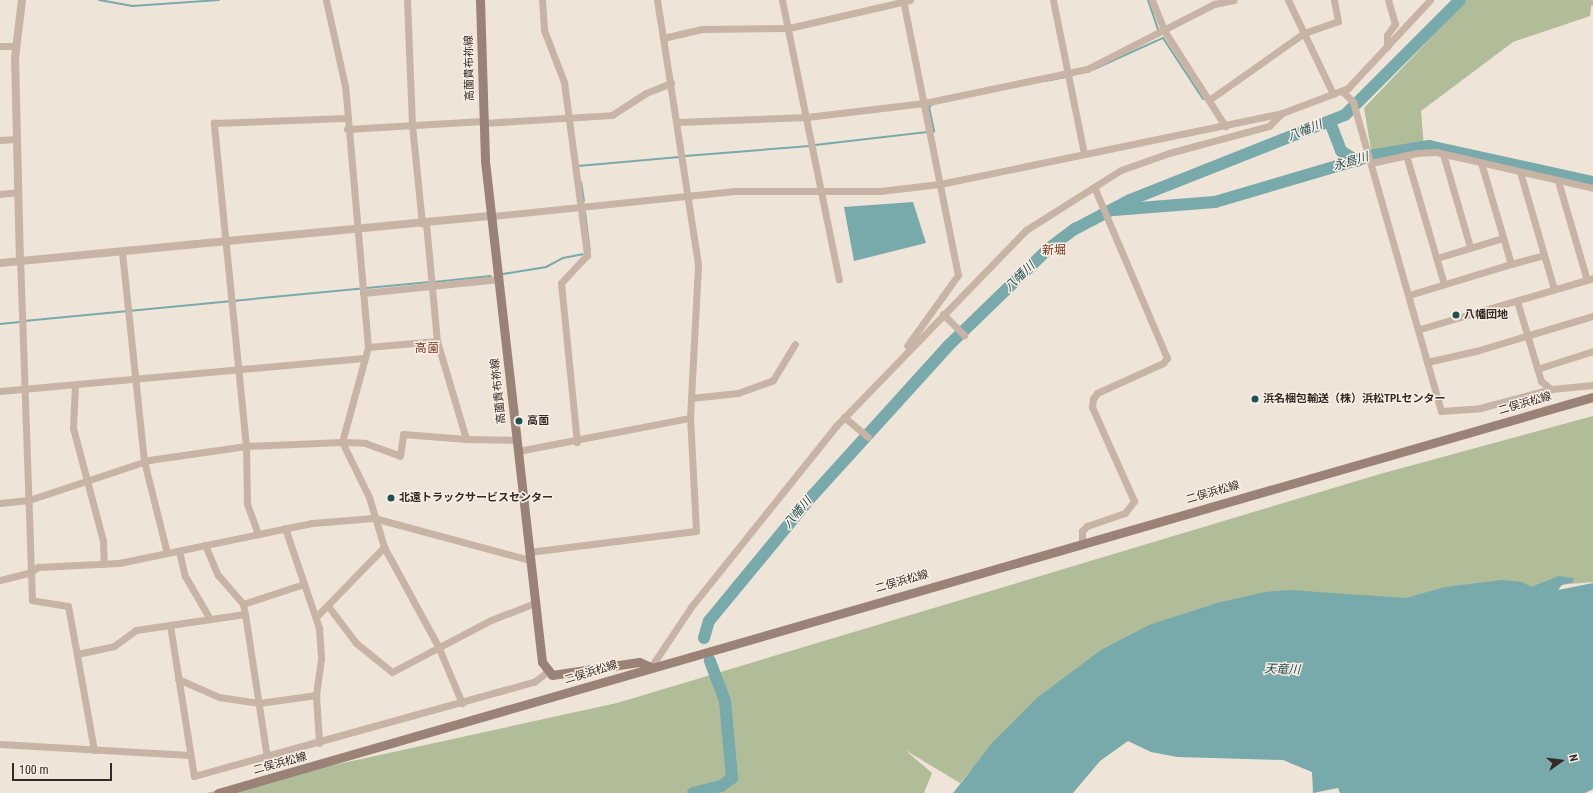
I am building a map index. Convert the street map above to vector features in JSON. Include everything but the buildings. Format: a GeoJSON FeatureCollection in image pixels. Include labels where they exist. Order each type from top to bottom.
{"type":"FeatureCollection","features":[{"type":"Feature","properties":{"kind":"main road","name":"高薗貴布祢線"},"geometry":{"type":"LineString","coordinates":[[480,0],[483,122],[492,216],[542,662],[547,672]]}},
{"type":"Feature","properties":{"kind":"main road","name":"二俣浜松線"},"geometry":{"type":"LineString","coordinates":[[218,793],[447,730],[650,667],[1593,397]]}},
{"type":"Feature","properties":{"kind":"main road"},"geometry":{"type":"LineString","coordinates":[[547,672],[560,675],[639,662],[650,667]]}},
{"type":"Feature","properties":{"kind":"street"},"geometry":{"type":"LineString","coordinates":[[22,0],[16,46],[17,139],[32,600],[68,606],[94,750]]}},
{"type":"Feature","properties":{"kind":"street"},"geometry":{"type":"LineString","coordinates":[[326,0],[345,86],[346,118],[368,347],[342,442],[369,497],[374,518],[384,547],[438,646],[462,703]]}},
{"type":"Feature","properties":{"kind":"street"},"geometry":{"type":"LineString","coordinates":[[407,0],[412,126],[432,284],[437,341],[466,439]]}},
{"type":"Feature","properties":{"kind":"street"},"geometry":{"type":"LineString","coordinates":[[542,0],[544,30],[564,82],[582,208],[587,255],[564,277],[561,290],[577,442]]}},
{"type":"Feature","properties":{"kind":"street"},"geometry":{"type":"LineString","coordinates":[[0,580],[31,572],[38,567],[104,564],[179,551],[286,528],[374,518],[530,556],[696,531],[690,418],[698,264],[689,197],[657,0]]}},
{"type":"Feature","properties":{"kind":"street"},"geometry":{"type":"LineString","coordinates":[[782,0],[789,28],[839,279]]}},
{"type":"Feature","properties":{"kind":"street"},"geometry":{"type":"LineString","coordinates":[[663,38],[697,30],[789,28],[906,0],[958,276],[897,361]]}},
{"type":"Feature","properties":{"kind":"street"},"geometry":{"type":"LineString","coordinates":[[1053,0],[1084,154]]}},
{"type":"Feature","properties":{"kind":"street"},"geometry":{"type":"LineString","coordinates":[[1152,0],[1165,32],[1225,126]]}},
{"type":"Feature","properties":{"kind":"street"},"geometry":{"type":"LineString","coordinates":[[677,122],[807,117],[924,102],[1068,73],[1100,64],[1165,32],[1214,4],[1234,0]]}},
{"type":"Feature","properties":{"kind":"street"},"geometry":{"type":"LineString","coordinates":[[1288,0],[1333,94]]}},
{"type":"Feature","properties":{"kind":"street"},"geometry":{"type":"LineString","coordinates":[[1209,100],[1304,33],[1338,21],[1334,0]]}},
{"type":"Feature","properties":{"kind":"street"},"geometry":{"type":"LineString","coordinates":[[1387,47],[1387,35],[1395,24],[1388,0]]}},
{"type":"Feature","properties":{"kind":"street"},"geometry":{"type":"LineString","coordinates":[[0,264],[582,208],[735,191],[880,191],[940,184],[1282,113],[1342,91],[1356,81],[1430,0]]}},
{"type":"Feature","properties":{"kind":"street"},"geometry":{"type":"LineString","coordinates":[[0,46],[16,46]]}},
{"type":"Feature","properties":{"kind":"street"},"geometry":{"type":"LineString","coordinates":[[347,129],[483,122],[570,120],[612,115],[646,93],[671,83]]}},
{"type":"Feature","properties":{"kind":"street"},"geometry":{"type":"LineString","coordinates":[[1342,91],[1353,102],[1420,329],[1427,362],[1441,411],[1480,408],[1551,389],[1593,385]]}},
{"type":"Feature","properties":{"kind":"street"},"geometry":{"type":"LineString","coordinates":[[650,667],[691,607],[844,417],[1026,230],[1094,187],[1142,161],[1269,126],[1282,113]]}},
{"type":"Feature","properties":{"kind":"street"},"geometry":{"type":"LineString","coordinates":[[258,534],[247,503],[246,446],[236,368],[214,123],[346,118]]}},
{"type":"Feature","properties":{"kind":"street"},"geometry":{"type":"LineString","coordinates":[[0,140],[17,139]]}},
{"type":"Feature","properties":{"kind":"street"},"geometry":{"type":"LineString","coordinates":[[1370,163],[1406,155],[1443,154],[1593,188]]}},
{"type":"Feature","properties":{"kind":"street"},"geometry":{"type":"LineString","coordinates":[[1443,154],[1470,247]]}},
{"type":"Feature","properties":{"kind":"street"},"geometry":{"type":"LineString","coordinates":[[1406,155],[1444,284]]}},
{"type":"Feature","properties":{"kind":"street"},"geometry":{"type":"LineString","coordinates":[[1481,162],[1502,238],[1511,264]]}},
{"type":"Feature","properties":{"kind":"street"},"geometry":{"type":"LineString","coordinates":[[1520,172],[1554,289]]}},
{"type":"Feature","properties":{"kind":"street"},"geometry":{"type":"LineString","coordinates":[[1420,329],[1590,279],[1558,181]]}},
{"type":"Feature","properties":{"kind":"street"},"geometry":{"type":"LineString","coordinates":[[1082,543],[1082,531],[1087,526],[1125,513],[1134,501],[1092,407],[1093,399],[1097,393],[1163,363],[1167,358],[1094,187]]}},
{"type":"Feature","properties":{"kind":"street"},"geometry":{"type":"LineString","coordinates":[[0,194],[18,192]]}},
{"type":"Feature","properties":{"kind":"street"},"geometry":{"type":"LineString","coordinates":[[1436,258],[1502,238]]}},
{"type":"Feature","properties":{"kind":"street"},"geometry":{"type":"LineString","coordinates":[[122,252],[144,461],[167,553]]}},
{"type":"Feature","properties":{"kind":"street"},"geometry":{"type":"LineString","coordinates":[[1409,294],[1544,255]]}},
{"type":"Feature","properties":{"kind":"street"},"geometry":{"type":"LineString","coordinates":[[362,291],[499,279]]}},
{"type":"Feature","properties":{"kind":"street"},"geometry":{"type":"LineString","coordinates":[[1517,301],[1541,381],[1551,389]]}},
{"type":"Feature","properties":{"kind":"street"},"geometry":{"type":"LineString","coordinates":[[943,314],[964,335]]}},
{"type":"Feature","properties":{"kind":"street"},"geometry":{"type":"LineString","coordinates":[[1427,362],[1528,336],[1593,316]]}},
{"type":"Feature","properties":{"kind":"street"},"geometry":{"type":"LineString","coordinates":[[368,347],[437,341]]}},
{"type":"Feature","properties":{"kind":"street"},"geometry":{"type":"LineString","coordinates":[[692,398],[738,393],[773,380],[795,344]]}},
{"type":"Feature","properties":{"kind":"street"},"geometry":{"type":"LineString","coordinates":[[1537,369],[1593,351]]}},
{"type":"Feature","properties":{"kind":"street"},"geometry":{"type":"LineString","coordinates":[[0,391],[75,385],[236,368],[364,358]]}},
{"type":"Feature","properties":{"kind":"street"},"geometry":{"type":"LineString","coordinates":[[75,385],[73,428],[103,541],[104,564]]}},
{"type":"Feature","properties":{"kind":"street"},"geometry":{"type":"LineString","coordinates":[[844,417],[868,438]]}},
{"type":"Feature","properties":{"kind":"street"},"geometry":{"type":"LineString","coordinates":[[518,451],[577,442],[617,430],[690,418]]}},
{"type":"Feature","properties":{"kind":"street"},"geometry":{"type":"LineString","coordinates":[[0,503],[29,500],[144,461],[246,446],[342,442],[365,443],[400,456],[403,434],[466,439],[516,440]]}},
{"type":"Feature","properties":{"kind":"street"},"geometry":{"type":"LineString","coordinates":[[286,528],[316,617],[321,659],[316,695],[319,743]]}},
{"type":"Feature","properties":{"kind":"street"},"geometry":{"type":"LineString","coordinates":[[205,545],[224,586],[243,604],[246,614],[266,758]]}},
{"type":"Feature","properties":{"kind":"street"},"geometry":{"type":"LineString","coordinates":[[316,617],[328,606],[362,565],[384,547]]}},
{"type":"Feature","properties":{"kind":"street"},"geometry":{"type":"LineString","coordinates":[[179,551],[185,576],[210,620]]}},
{"type":"Feature","properties":{"kind":"street"},"geometry":{"type":"LineString","coordinates":[[243,604],[304,584]]}},
{"type":"Feature","properties":{"kind":"street"},"geometry":{"type":"LineString","coordinates":[[328,606],[356,643],[392,672],[438,646],[535,603]]}},
{"type":"Feature","properties":{"kind":"street"},"geometry":{"type":"LineString","coordinates":[[77,654],[114,646],[136,630],[246,614]]}},
{"type":"Feature","properties":{"kind":"street"},"geometry":{"type":"LineString","coordinates":[[170,626],[194,776],[266,758],[534,682],[547,672]]}},
{"type":"Feature","properties":{"kind":"street"},"geometry":{"type":"LineString","coordinates":[[178,679],[219,697],[259,703],[316,695]]}},
{"type":"Feature","properties":{"kind":"street"},"geometry":{"type":"LineString","coordinates":[[0,744],[190,755]]}},
{"type":"Feature","properties":{"kind":"green space"},"geometry":{"type":"Polygon","coordinates":[[[1467,0],[1592,0],[1590,16],[1513,42],[1421,111],[1424,147],[1371,150],[1364,108],[1467,0]]]}},
{"type":"Feature","properties":{"kind":"green space"},"geometry":{"type":"Polygon","coordinates":[[[1593,416],[1593,582],[1406,598],[1217,603],[1009,726],[960,783],[905,750],[932,773],[924,793],[206,793],[617,703],[1380,474],[1593,416]]]}},
{"type":"Feature","properties":{"kind":"water"},"geometry":{"type":"Polygon","coordinates":[[[913,202],[926,243],[854,261],[844,207],[913,202]]]}},
{"type":"Feature","properties":{"kind":"water","name":"天竜川"},"geometry":{"type":"Polygon","coordinates":[[[1559,576],[1574,578],[1573,582],[1562,585],[1558,590],[1593,583],[1593,789],[1585,793],[1340,793],[1338,788],[1313,793],[1312,772],[1283,760],[1177,757],[1151,752],[1128,741],[1100,761],[1073,793],[953,793],[993,742],[1038,697],[1101,650],[1149,625],[1217,603],[1265,592],[1289,590],[1406,598],[1445,587],[1502,580],[1523,582],[1531,587],[1559,576]]]}},
{"type":"Feature","properties":{"kind":"waterway"},"geometry":{"type":"LineString","coordinates":[[99,0],[132,6],[219,0]]}},
{"type":"Feature","properties":{"kind":"waterway"},"geometry":{"type":"LineString","coordinates":[[1148,0],[1158,29]]}},
{"type":"Feature","properties":{"kind":"waterway","name":"八幡川"},"geometry":{"type":"LineString","coordinates":[[704,638],[709,621],[813,495],[949,345],[1048,249],[1075,229],[1130,200],[1345,115],[1460,0]]}},
{"type":"Feature","properties":{"kind":"waterway"},"geometry":{"type":"LineString","coordinates":[[1092,70],[1163,38],[1203,99]]}},
{"type":"Feature","properties":{"kind":"waterway"},"geometry":{"type":"LineString","coordinates":[[1045,81],[1065,77]]}},
{"type":"Feature","properties":{"kind":"waterway"},"geometry":{"type":"LineString","coordinates":[[933,104],[929,107],[934,131]]}},
{"type":"Feature","properties":{"kind":"waterway"},"geometry":{"type":"LineString","coordinates":[[1330,122],[1341,151],[1357,161]]}},
{"type":"Feature","properties":{"kind":"waterway"},"geometry":{"type":"LineString","coordinates":[[815,145],[927,132]]}},
{"type":"Feature","properties":{"kind":"waterway"},"geometry":{"type":"LineString","coordinates":[[685,156],[810,146]]}},
{"type":"Feature","properties":{"kind":"waterway","name":"永島川"},"geometry":{"type":"LineString","coordinates":[[1114,210],[1215,202],[1375,155],[1429,146],[1593,182]]}},
{"type":"Feature","properties":{"kind":"waterway"},"geometry":{"type":"LineString","coordinates":[[578,166],[680,157]]}},
{"type":"Feature","properties":{"kind":"waterway"},"geometry":{"type":"LineString","coordinates":[[581,182],[584,201]]}},
{"type":"Feature","properties":{"kind":"waterway"},"geometry":{"type":"LineString","coordinates":[[585,212],[590,251]]}},
{"type":"Feature","properties":{"kind":"waterway"},"geometry":{"type":"LineString","coordinates":[[503,274],[546,267],[563,258],[583,254]]}},
{"type":"Feature","properties":{"kind":"waterway"},"geometry":{"type":"LineString","coordinates":[[434,282],[491,276]]}},
{"type":"Feature","properties":{"kind":"waterway"},"geometry":{"type":"LineString","coordinates":[[24,321],[430,282]]}},
{"type":"Feature","properties":{"kind":"waterway"},"geometry":{"type":"LineString","coordinates":[[0,324],[20,322]]}},
{"type":"Feature","properties":{"kind":"waterway","name":"八幡川"},"geometry":{"type":"LineString","coordinates":[[693,793],[721,786],[732,778],[725,701],[710,661]]}},
{"type":"Feature","properties":{"kind":"place","name":"八幡団地"},"geometry":{"type":"Point","coordinates":[1456,315]}},
{"type":"Feature","properties":{"kind":"place","name":"浜名梱包輸送（株）浜松TPLセンター"},"geometry":{"type":"Point","coordinates":[1255,399]}},
{"type":"Feature","properties":{"kind":"place","name":"高薗"},"geometry":{"type":"Point","coordinates":[519,421]}},
{"type":"Feature","properties":{"kind":"place","name":"北遠トラックサービスセンター"},"geometry":{"type":"Point","coordinates":[391,498]}},
{"type":"Feature","properties":{"kind":"district","name":"新堀"},"geometry":{"type":"Point","coordinates":[1054,251]}},
{"type":"Feature","properties":{"kind":"district","name":"高薗"},"geometry":{"type":"Point","coordinates":[427,349]}}]}
